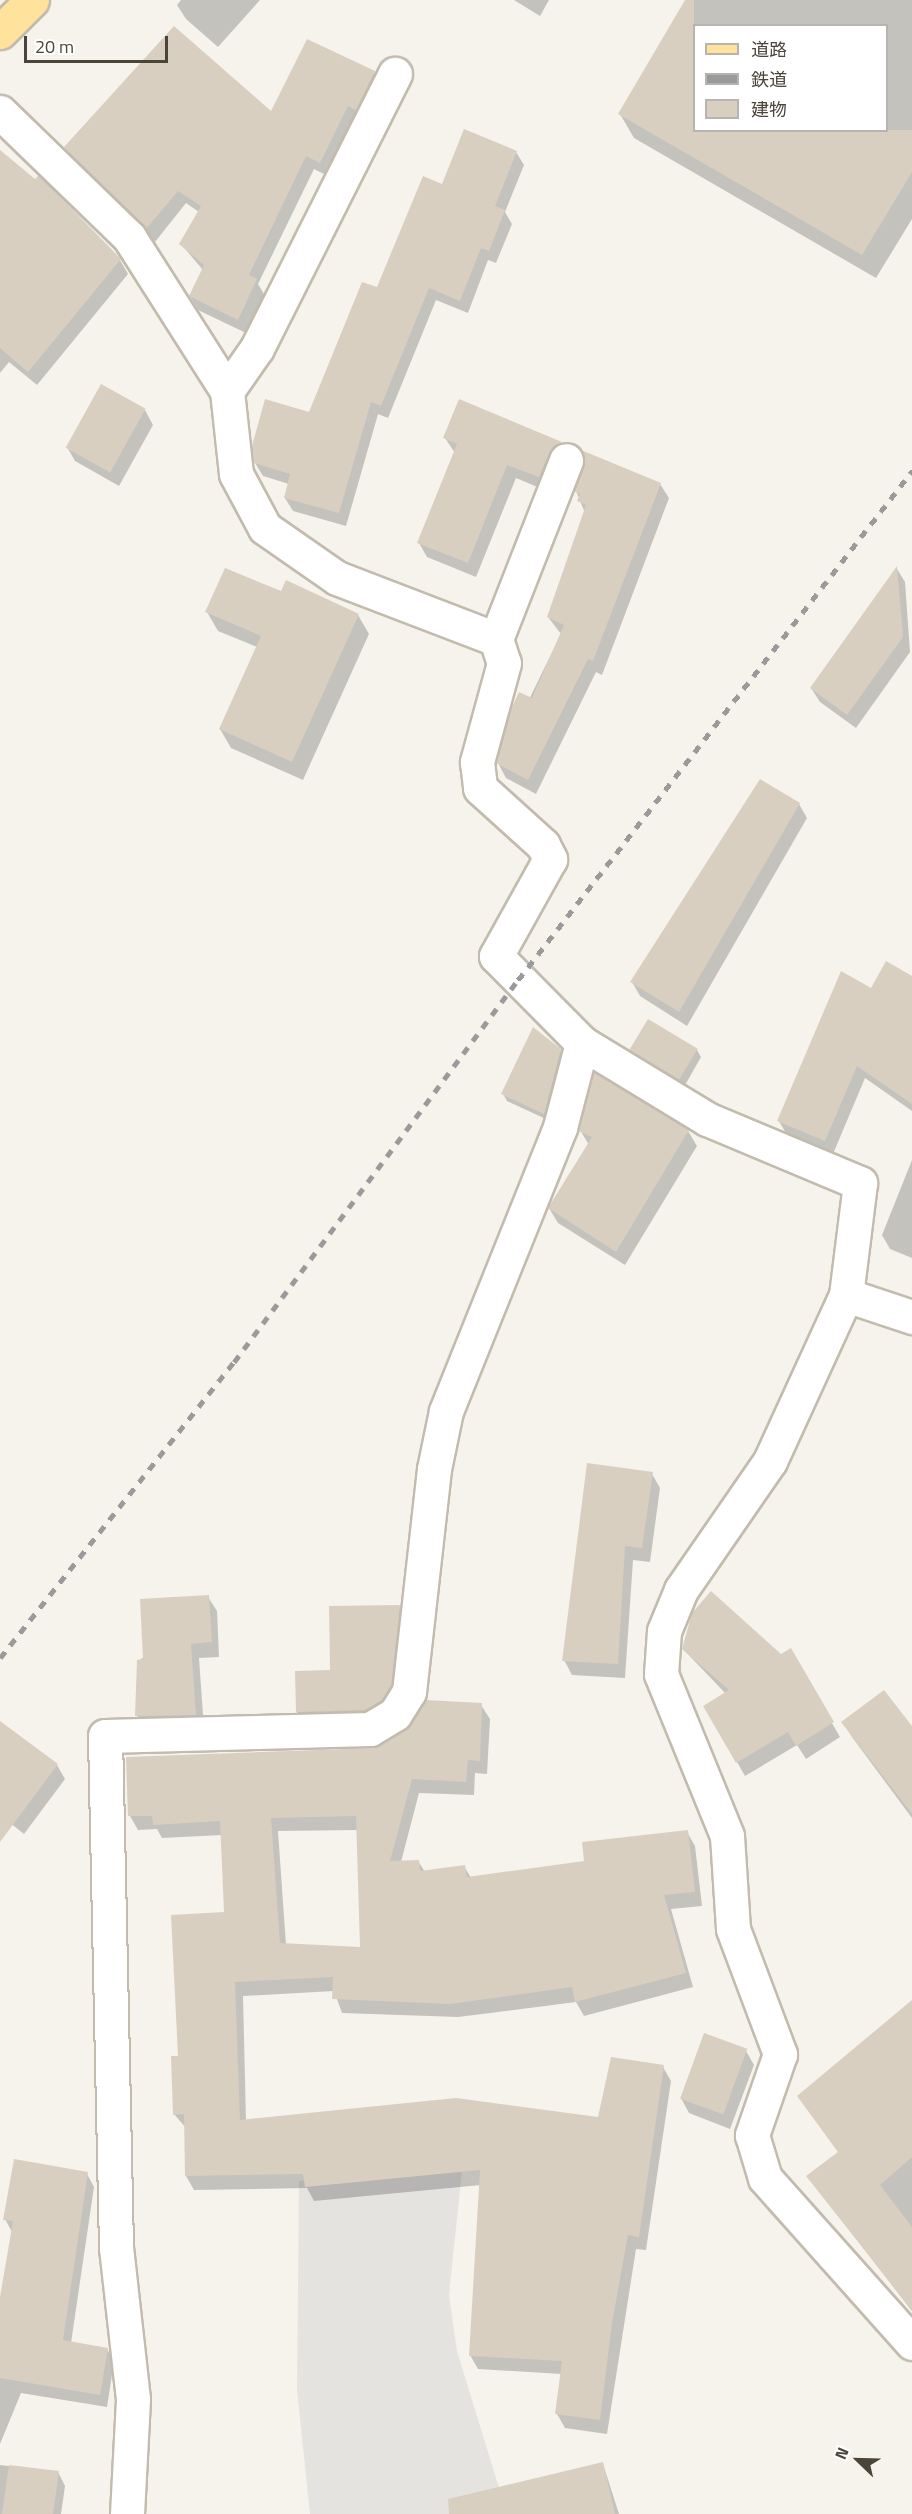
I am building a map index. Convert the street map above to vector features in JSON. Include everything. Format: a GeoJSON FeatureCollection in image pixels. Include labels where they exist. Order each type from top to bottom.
{"type":"FeatureCollection","features":[{"type":"Feature","properties":{"kind":"main road"},"geometry":{"type":"LineString","coordinates":[[0,32],[32,0]]}},
{"type":"Feature","properties":{"kind":"street"},"geometry":{"type":"LineString","coordinates":[[227,392],[257,348],[395,74]]}},
{"type":"Feature","properties":{"kind":"street"},"geometry":{"type":"LineString","coordinates":[[0,112],[129,237],[227,392],[236,474],[265,528],[337,578],[496,639]]}},
{"type":"Feature","properties":{"kind":"street"},"geometry":{"type":"LineString","coordinates":[[566,459],[496,639],[504,663],[477,762],[480,788],[543,844],[550,859],[496,956],[582,1043],[707,1119],[860,1184],[846,1295],[770,1461],[681,1590],[664,1631],[661,1674],[727,1836],[733,1929],[780,2054],[752,2135],[765,2178],[912,2343]]}},
{"type":"Feature","properties":{"kind":"street"},"geometry":{"type":"LineString","coordinates":[[127,2514],[133,2399],[116,2248],[105,1736],[370,1729],[395,1714],[409,1692],[434,1469],[446,1411],[560,1127],[582,1043]]}},
{"type":"Feature","properties":{"kind":"street"},"geometry":{"type":"LineString","coordinates":[[846,1295],[912,1317]]}},
{"type":"Feature","properties":{"kind":"shaded area"},"geometry":{"type":"Polygon","coordinates":[[[462,2171],[449,2295],[457,2351],[507,2514],[310,2514],[297,2390],[299,2181],[462,2171]]]}},
{"type":"Feature","properties":{"kind":"building"},"geometry":{"type":"Polygon","coordinates":[[[685,0],[694,0],[693,132],[912,130],[912,172],[862,255],[618,114],[685,0]]]}},
{"type":"Feature","properties":{"kind":"building"},"geometry":{"type":"Polygon","coordinates":[[[174,26],[271,111],[307,39],[375,71],[356,110],[348,106],[320,163],[306,156],[249,275],[257,279],[238,320],[189,296],[204,265],[179,244],[201,206],[178,191],[146,229],[64,147],[174,26]]]}},
{"type":"Feature","properties":{"kind":"building"},"geometry":{"type":"Polygon","coordinates":[[[464,129],[517,151],[495,206],[505,210],[489,251],[481,248],[460,301],[429,288],[381,406],[371,402],[339,513],[284,498],[290,474],[254,463],[252,446],[265,399],[309,412],[362,282],[377,287],[423,176],[442,184],[464,129]]]}},
{"type":"Feature","properties":{"kind":"building"},"geometry":{"type":"Polygon","coordinates":[[[0,150],[35,179],[39,175],[121,259],[28,372],[0,348],[0,150]]]}},
{"type":"Feature","properties":{"kind":"building"},"geometry":{"type":"Polygon","coordinates":[[[101,384],[146,409],[110,473],[66,448],[101,384]]]}},
{"type":"Feature","properties":{"kind":"building"},"geometry":{"type":"Polygon","coordinates":[[[459,399],[562,442],[549,453],[539,477],[507,465],[468,563],[417,543],[457,444],[443,438],[459,399]]]}},
{"type":"Feature","properties":{"kind":"building"},"geometry":{"type":"Polygon","coordinates":[[[581,450],[661,483],[593,661],[588,659],[528,780],[496,763],[511,709],[519,692],[532,698],[564,625],[547,617],[586,505],[577,501],[580,494],[574,491],[584,466],[581,450]]]}},
{"type":"Feature","properties":{"kind":"building"},"geometry":{"type":"Polygon","coordinates":[[[897,566],[903,637],[847,715],[810,688],[897,566]]]}},
{"type":"Feature","properties":{"kind":"building"},"geometry":{"type":"Polygon","coordinates":[[[225,568],[281,591],[286,580],[359,614],[292,762],[219,729],[261,636],[205,612],[225,568]]]}},
{"type":"Feature","properties":{"kind":"building"},"geometry":{"type":"Polygon","coordinates":[[[760,779],[800,803],[679,1012],[630,982],[760,779]]]}},
{"type":"Feature","properties":{"kind":"building"},"geometry":{"type":"Polygon","coordinates":[[[886,961],[912,976],[912,1104],[857,1066],[825,1141],[777,1121],[841,971],[871,988],[886,961]]]}},
{"type":"Feature","properties":{"kind":"building"},"geometry":{"type":"Polygon","coordinates":[[[648,1019],[698,1049],[679,1080],[629,1050],[648,1019]]]}},
{"type":"Feature","properties":{"kind":"building"},"geometry":{"type":"Polygon","coordinates":[[[533,1027],[561,1049],[544,1114],[501,1094],[533,1027]]]}},
{"type":"Feature","properties":{"kind":"building"},"geometry":{"type":"Polygon","coordinates":[[[594,1072],[689,1130],[616,1252],[548,1208],[592,1137],[578,1131],[594,1072]]]}},
{"type":"Feature","properties":{"kind":"building"},"geometry":{"type":"Polygon","coordinates":[[[587,1463],[653,1472],[642,1548],[625,1546],[618,1664],[562,1661],[587,1463]]]}},
{"type":"Feature","properties":{"kind":"building"},"geometry":{"type":"Polygon","coordinates":[[[711,1591],[781,1654],[791,1648],[834,1722],[796,1746],[788,1732],[736,1763],[703,1706],[729,1690],[682,1649],[692,1613],[711,1591]]]}},
{"type":"Feature","properties":{"kind":"building"},"geometry":{"type":"Polygon","coordinates":[[[209,1595],[212,1642],[191,1644],[196,1715],[135,1716],[137,1660],[143,1659],[140,1599],[209,1595]]]}},
{"type":"Feature","properties":{"kind":"building"},"geometry":{"type":"Polygon","coordinates":[[[400,1605],[391,1686],[382,1700],[365,1710],[296,1712],[295,1671],[330,1670],[329,1606],[400,1605]]]}},
{"type":"Feature","properties":{"kind":"building"},"geometry":{"type":"Polygon","coordinates":[[[884,1690],[912,1726],[912,1814],[841,1722],[884,1690]]]}},
{"type":"Feature","properties":{"kind":"building"},"geometry":{"type":"Polygon","coordinates":[[[425,1700],[482,1703],[480,1761],[468,1760],[466,1782],[412,1779],[390,1861],[419,1860],[420,1871],[465,1865],[467,1877],[584,1861],[582,1842],[688,1830],[695,1892],[664,1895],[686,1973],[575,2002],[572,1987],[450,2004],[332,1999],[333,1977],[235,1982],[240,2120],[456,2098],[598,2117],[611,2057],[664,2065],[639,2237],[628,2235],[612,2323],[600,2420],[555,2414],[562,2361],[469,2356],[480,2170],[305,2187],[303,2174],[185,2176],[184,2114],[173,2115],[171,2056],[178,2056],[171,1915],[224,1912],[220,1821],[153,1825],[152,1816],[128,1816],[126,1757],[371,1748],[405,1730],[425,1700]],[[356,1816],[271,1818],[280,1943],[360,1947],[356,1816]]]}},
{"type":"Feature","properties":{"kind":"building"},"geometry":{"type":"Polygon","coordinates":[[[0,1721],[58,1764],[0,1842],[0,1721]]]}},
{"type":"Feature","properties":{"kind":"building"},"geometry":{"type":"Polygon","coordinates":[[[912,2000],[912,2157],[880,2185],[912,2227],[912,2310],[806,2176],[838,2152],[797,2096],[912,2000]]]}},
{"type":"Feature","properties":{"kind":"building"},"geometry":{"type":"Polygon","coordinates":[[[704,2033],[747,2049],[723,2115],[680,2099],[704,2033]]]}},
{"type":"Feature","properties":{"kind":"building"},"geometry":{"type":"Polygon","coordinates":[[[14,2159],[88,2172],[63,2340],[108,2348],[100,2395],[0,2378],[0,2297],[13,2221],[3,2220],[14,2159]]]}},
{"type":"Feature","properties":{"kind":"building"},"geometry":{"type":"Polygon","coordinates":[[[603,2462],[615,2514],[449,2514],[448,2499],[603,2462]]]}},
{"type":"Feature","properties":{"kind":"building"},"geometry":{"type":"Polygon","coordinates":[[[9,2465],[59,2471],[53,2514],[2,2514],[9,2465]]]}},
{"type":"Feature","properties":{"kind":"railway"},"geometry":{"type":"LineString","coordinates":[[0,1658],[234,1362],[518,980],[912,471]]}}]}
